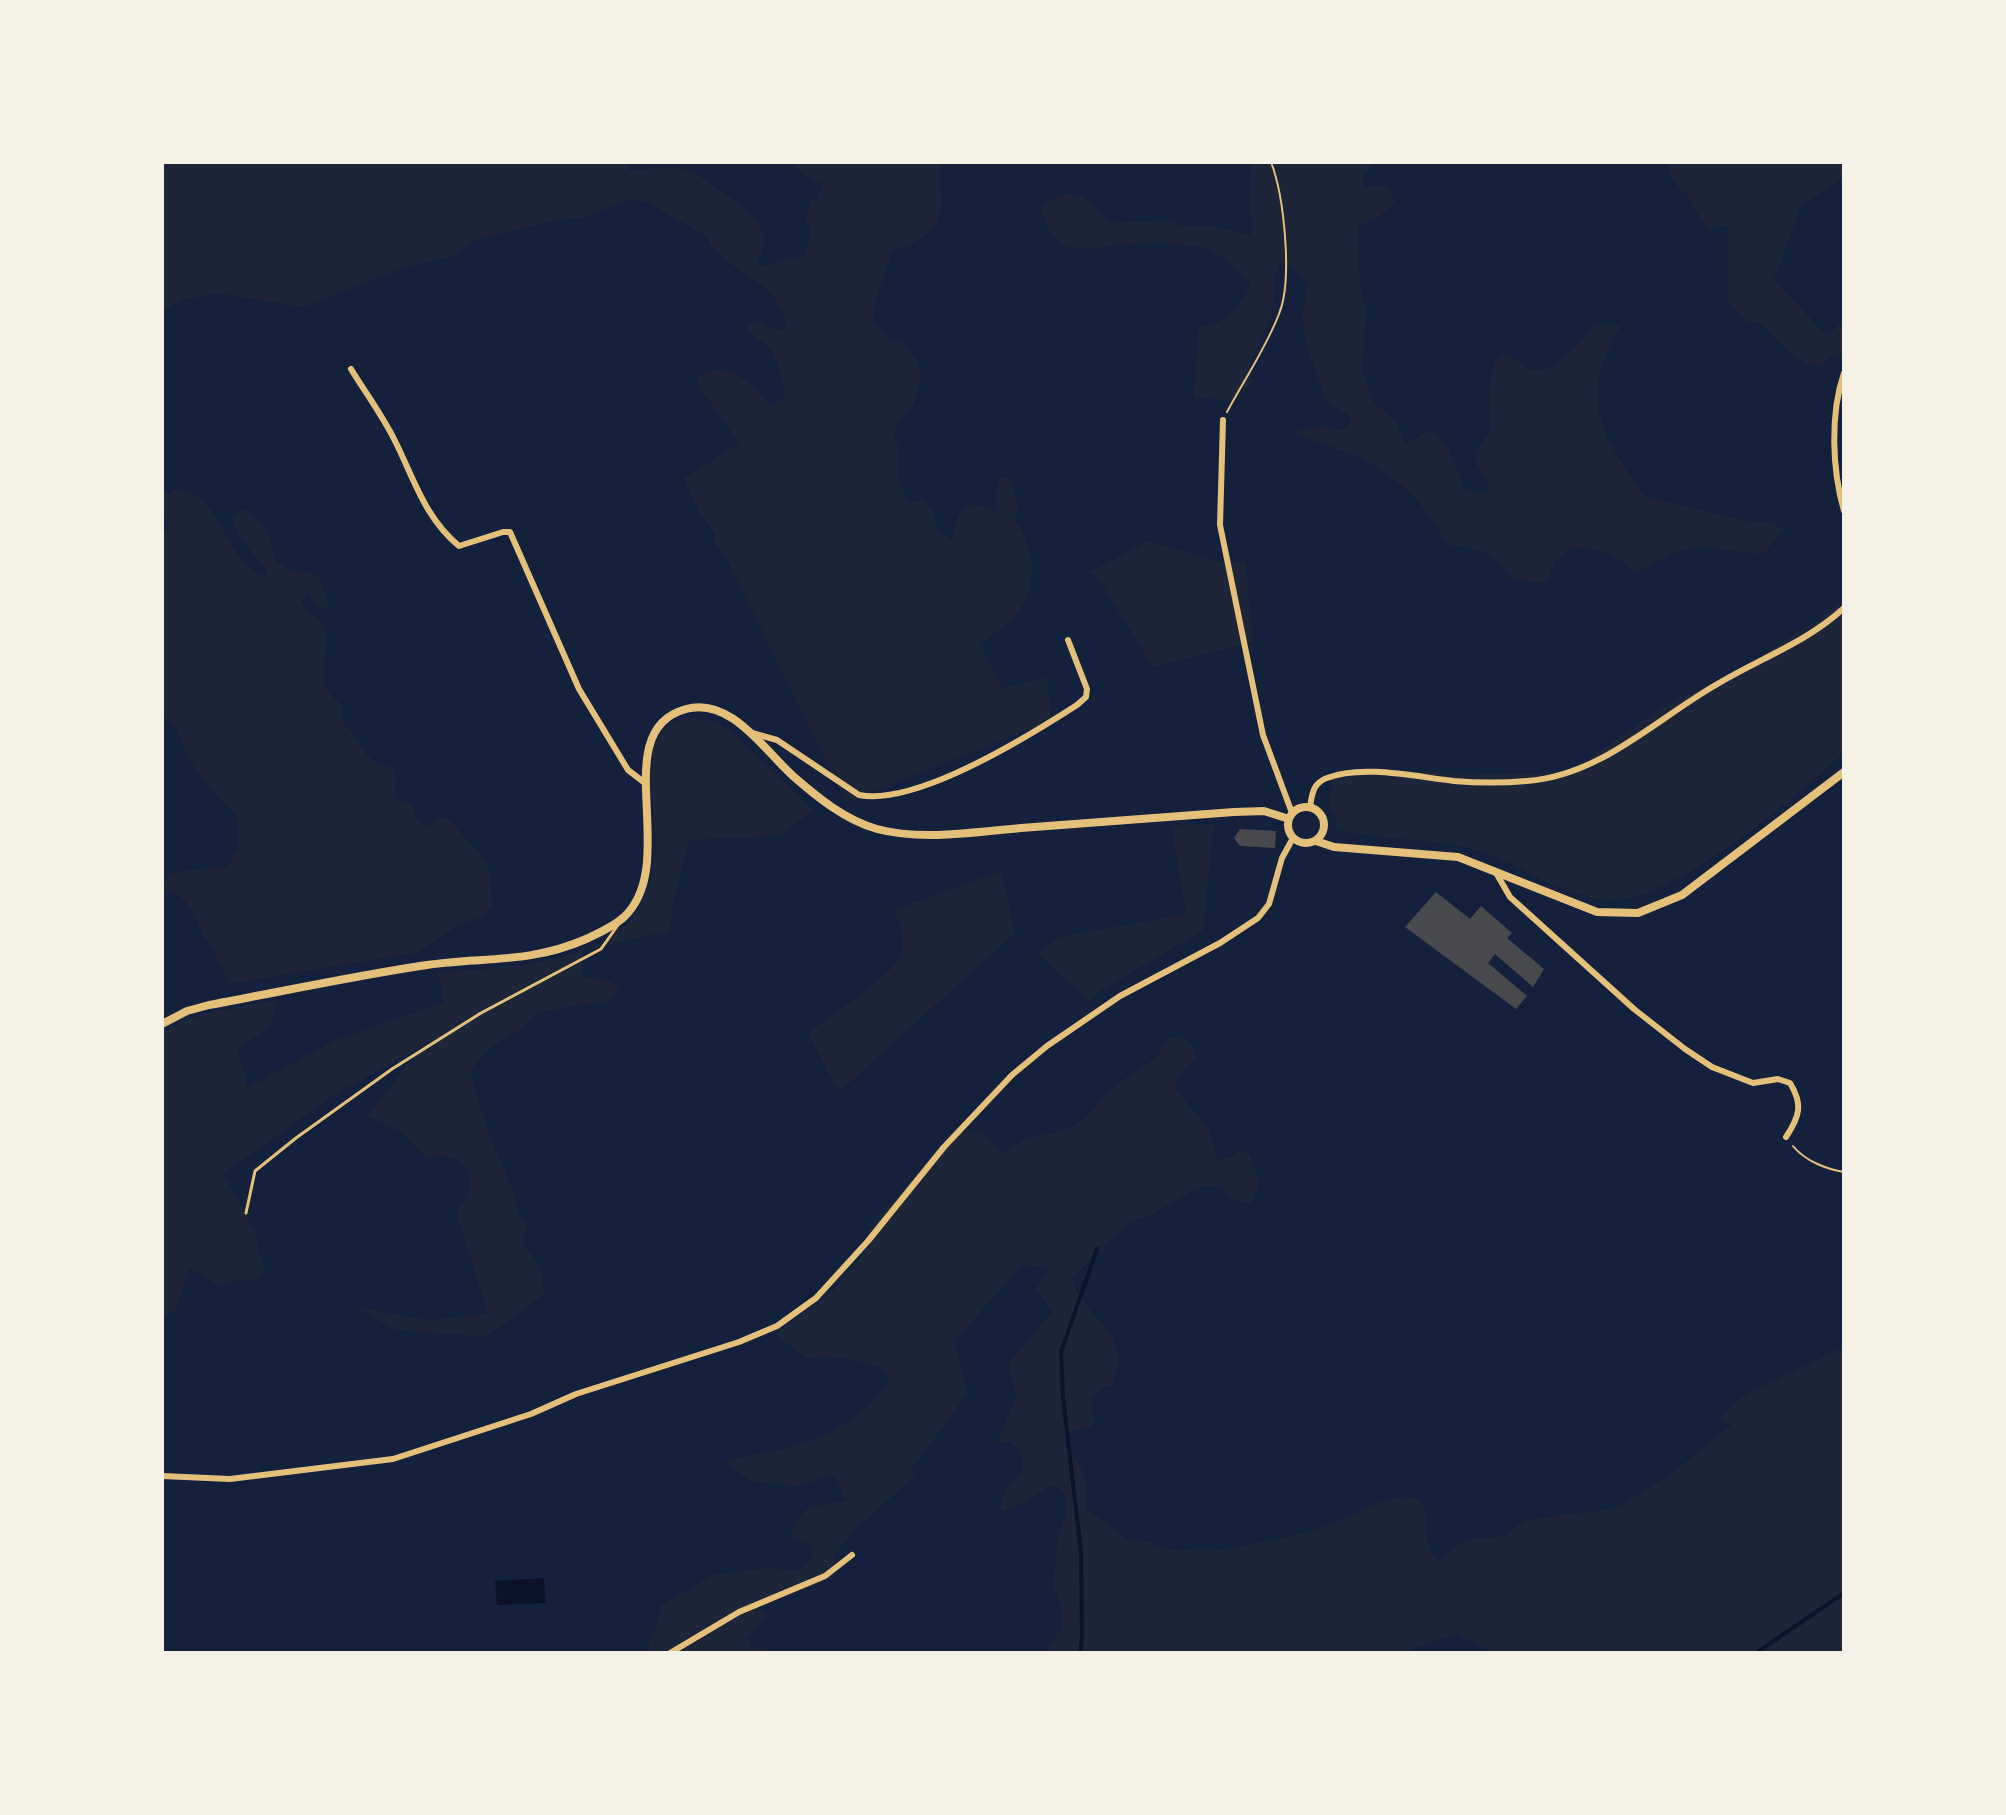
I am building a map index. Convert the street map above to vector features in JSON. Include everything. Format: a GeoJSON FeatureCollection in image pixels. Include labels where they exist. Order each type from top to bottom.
{"type":"FeatureCollection","features":[{"type":"Feature","properties":{"kind":"street"},"geometry":{"type":"LineString","coordinates":[[351,369],[393,436],[413,484],[442,531],[459,546],[510,532],[579,689],[628,770],[645,783]]}},
{"type":"Feature","properties":{"kind":"street"},"geometry":{"type":"LineString","coordinates":[[1844,373],[1835,400],[1836,457],[1844,511]]}},
{"type":"Feature","properties":{"kind":"street"},"geometry":{"type":"LineString","coordinates":[[1223,420],[1220,525],[1263,735],[1290,816],[1288,826],[1293,838],[1303,843],[1316,841],[1334,847],[1458,857],[1597,912],[1638,913],[1682,895],[1844,772]]}},
{"type":"Feature","properties":{"kind":"street"},"geometry":{"type":"LineString","coordinates":[[1310,807],[1313,789],[1325,778],[1345,774],[1372,773],[1506,783],[1565,776],[1596,763],[1714,685],[1798,643],[1844,608]]}},
{"type":"Feature","properties":{"kind":"street"},"geometry":{"type":"LineString","coordinates":[[748,732],[777,740],[859,795],[872,798],[899,793],[966,767],[1086,697],[1087,689],[1068,640]]}},
{"type":"Feature","properties":{"kind":"street"},"geometry":{"type":"LineString","coordinates":[[162,1024],[187,1011],[209,1005],[408,968],[537,955],[603,931],[624,916],[647,874],[649,840],[645,783],[648,745],[661,724],[682,710],[694,707],[719,710],[835,810],[877,829],[918,834],[981,832],[1234,812],[1264,811],[1290,816],[1303,807],[1310,807],[1317,810],[1324,824],[1324,830],[1316,841]]}},
{"type":"Feature","properties":{"kind":"street"},"geometry":{"type":"LineString","coordinates":[[162,1476],[230,1479],[393,1459],[531,1414],[576,1394],[739,1342],[777,1326],[816,1298],[868,1241],[944,1147],[1012,1075],[1047,1046],[1120,996],[1220,943],[1258,918],[1269,904],[1282,858],[1293,838]]}},
{"type":"Feature","properties":{"kind":"street"},"geometry":{"type":"LineString","coordinates":[[1495,871],[1510,897],[1634,1009],[1685,1049],[1712,1067],[1753,1083],[1778,1079],[1790,1083],[1798,1096],[1798,1120],[1786,1137]]}},
{"type":"Feature","properties":{"kind":"street"},"geometry":{"type":"LineString","coordinates":[[670,1653],[739,1612],[825,1576],[852,1555]]}},
{"type":"Feature","properties":{"kind":"lane"},"geometry":{"type":"LineString","coordinates":[[246,1213],[255,1171],[296,1138],[392,1069],[481,1013],[601,949],[624,916]]}},
{"type":"Feature","properties":{"kind":"path"},"geometry":{"type":"LineString","coordinates":[[1223,420],[1280,312],[1287,255],[1277,179],[1271,162]]}},
{"type":"Feature","properties":{"kind":"path"},"geometry":{"type":"LineString","coordinates":[[1786,1137],[1799,1153],[1828,1169],[1844,1172]]}},
{"type":"Feature","properties":{"kind":"shaded area"},"geometry":{"type":"Polygon","coordinates":[[[162,162],[624,162],[631,171],[681,168],[698,175],[753,217],[764,237],[758,266],[805,257],[811,231],[806,218],[810,199],[817,200],[823,185],[804,175],[792,162],[942,162],[941,207],[936,224],[910,245],[893,250],[876,298],[873,319],[891,343],[901,339],[915,358],[922,376],[914,404],[898,423],[894,436],[898,447],[898,480],[909,502],[922,498],[934,513],[938,532],[952,540],[958,516],[967,505],[996,511],[1000,479],[1008,477],[1016,498],[1015,521],[1031,556],[1031,581],[1023,605],[1015,616],[980,644],[1002,688],[1047,678],[1051,721],[846,802],[724,554],[715,544],[715,534],[701,515],[684,479],[739,443],[701,389],[697,377],[718,370],[728,371],[747,381],[770,406],[785,397],[772,353],[746,327],[758,319],[771,328],[782,330],[788,323],[775,299],[763,286],[728,262],[709,244],[709,238],[647,202],[627,199],[584,218],[563,219],[480,238],[450,257],[408,266],[303,307],[215,293],[182,300],[162,311],[162,162]]]}},
{"type":"Feature","properties":{"kind":"shaded area"},"geometry":{"type":"Polygon","coordinates":[[[1251,162],[1373,162],[1363,176],[1363,187],[1387,186],[1395,202],[1379,217],[1358,227],[1361,293],[1366,310],[1362,371],[1374,403],[1396,421],[1406,443],[1429,432],[1441,439],[1466,491],[1486,493],[1489,484],[1476,457],[1491,431],[1491,381],[1498,359],[1505,355],[1530,369],[1542,370],[1564,358],[1594,327],[1603,323],[1621,326],[1607,351],[1600,374],[1597,395],[1600,415],[1617,454],[1645,497],[1747,521],[1772,522],[1784,530],[1763,554],[1698,547],[1670,554],[1636,573],[1606,553],[1571,548],[1556,561],[1545,583],[1513,579],[1485,552],[1447,544],[1432,519],[1412,496],[1377,467],[1294,432],[1321,426],[1341,431],[1349,425],[1352,417],[1327,402],[1306,345],[1302,314],[1308,283],[1288,265],[1280,263],[1275,275],[1272,316],[1250,364],[1252,383],[1228,401],[1194,397],[1199,327],[1216,323],[1230,314],[1251,285],[1228,261],[1207,248],[1165,243],[1113,245],[1098,249],[1065,247],[1051,234],[1040,207],[1062,195],[1071,194],[1086,199],[1111,223],[1168,220],[1183,226],[1211,226],[1250,235],[1253,226],[1250,215],[1251,162]]]}},
{"type":"Feature","properties":{"kind":"shaded area"},"geometry":{"type":"Polygon","coordinates":[[[1669,162],[1844,162],[1844,177],[1801,206],[1774,280],[1827,336],[1844,320],[1844,359],[1833,355],[1821,366],[1805,363],[1792,355],[1760,323],[1746,321],[1728,301],[1727,226],[1708,229],[1688,195],[1680,190],[1669,172],[1669,162]]]}},
{"type":"Feature","properties":{"kind":"shaded area"},"geometry":{"type":"Polygon","coordinates":[[[178,488],[207,505],[242,560],[253,570],[267,577],[267,568],[235,527],[232,519],[237,511],[247,510],[268,531],[275,560],[291,571],[311,572],[319,578],[330,607],[320,608],[307,593],[301,601],[306,610],[322,622],[326,631],[324,681],[327,691],[341,705],[344,725],[365,753],[394,769],[395,798],[413,806],[421,825],[431,825],[439,818],[448,819],[476,849],[490,875],[492,905],[486,914],[459,925],[418,952],[229,984],[190,908],[179,896],[162,889],[169,874],[228,866],[238,849],[237,816],[194,766],[177,727],[162,717],[162,530],[170,530],[162,512],[162,491],[170,494],[178,488]]]}},
{"type":"Feature","properties":{"kind":"shaded area"},"geometry":{"type":"Polygon","coordinates":[[[1149,541],[1216,561],[1246,563],[1253,642],[1153,667],[1100,581],[1090,572],[1149,541]]]}},
{"type":"Feature","properties":{"kind":"shaded area"},"geometry":{"type":"Polygon","coordinates":[[[1844,599],[1844,753],[1766,819],[1699,866],[1666,884],[1636,897],[1593,898],[1560,888],[1496,857],[1462,846],[1372,836],[1336,828],[1336,816],[1328,802],[1335,770],[1526,774],[1562,771],[1588,760],[1658,710],[1737,670],[1812,624],[1844,599]]]}},
{"type":"Feature","properties":{"kind":"shaded area"},"geometry":{"type":"Polygon","coordinates":[[[687,717],[716,722],[735,735],[813,810],[780,836],[689,840],[674,897],[670,931],[582,951],[582,976],[614,984],[618,987],[615,996],[604,1003],[538,1013],[518,1031],[491,1047],[471,1070],[491,1139],[515,1195],[519,1214],[528,1225],[523,1237],[524,1247],[536,1260],[545,1294],[486,1337],[396,1330],[352,1306],[427,1320],[488,1314],[456,1211],[470,1189],[467,1170],[461,1162],[452,1158],[426,1158],[400,1131],[368,1116],[422,1046],[331,1097],[223,1174],[257,1235],[257,1251],[264,1271],[257,1279],[232,1281],[219,1286],[190,1268],[175,1312],[162,1316],[162,1032],[203,1014],[277,1000],[271,1026],[238,1049],[248,1087],[334,1041],[444,1002],[438,973],[555,959],[599,943],[619,931],[642,904],[653,869],[656,845],[651,770],[653,752],[659,736],[670,724],[687,717]]]}},
{"type":"Feature","properties":{"kind":"shaded area"},"geometry":{"type":"Polygon","coordinates":[[[1214,824],[1203,930],[1102,990],[1090,1001],[1038,954],[1059,937],[1186,914],[1171,825],[1214,824]]]}},
{"type":"Feature","properties":{"kind":"shaded area"},"geometry":{"type":"Polygon","coordinates":[[[1001,871],[1015,933],[839,1092],[808,1033],[860,995],[897,962],[903,942],[894,910],[1001,871]]]}},
{"type":"Feature","properties":{"kind":"shaded area"},"geometry":{"type":"Polygon","coordinates":[[[1179,1036],[1193,1045],[1196,1059],[1178,1076],[1176,1090],[1208,1128],[1218,1160],[1231,1157],[1240,1150],[1250,1155],[1259,1183],[1251,1204],[1232,1199],[1221,1187],[1206,1186],[1151,1215],[1129,1222],[1072,1278],[1086,1305],[1113,1338],[1118,1366],[1112,1385],[1092,1396],[1091,1412],[1096,1419],[1091,1427],[1068,1431],[1068,1453],[1082,1471],[1086,1508],[1127,1539],[1174,1551],[1220,1550],[1307,1532],[1381,1502],[1409,1497],[1424,1505],[1427,1542],[1439,1562],[1457,1545],[1471,1539],[1505,1536],[1524,1521],[1621,1506],[1676,1470],[1731,1425],[1718,1419],[1739,1399],[1844,1347],[1844,1653],[1494,1653],[1456,1634],[1410,1649],[1410,1653],[1045,1653],[1062,1627],[1061,1605],[1053,1586],[1058,1534],[1067,1515],[1066,1497],[1060,1488],[1051,1486],[1012,1509],[1000,1511],[1006,1488],[1019,1477],[1024,1464],[1020,1450],[1010,1442],[997,1443],[1017,1396],[1008,1364],[1052,1312],[1036,1289],[1048,1269],[1023,1264],[955,1341],[968,1393],[910,1471],[915,1476],[851,1533],[834,1556],[834,1578],[757,1606],[767,1616],[747,1638],[752,1649],[759,1647],[773,1653],[650,1653],[649,1642],[657,1625],[660,1606],[713,1575],[764,1568],[800,1570],[813,1557],[813,1546],[791,1537],[799,1517],[810,1508],[846,1501],[835,1475],[796,1486],[751,1481],[724,1461],[816,1439],[854,1417],[889,1381],[886,1370],[857,1360],[806,1358],[775,1334],[834,1290],[871,1245],[867,1231],[951,1135],[980,1130],[1002,1153],[1026,1139],[1068,1128],[1085,1118],[1118,1084],[1155,1057],[1169,1038],[1179,1036]]]}},
{"type":"Feature","properties":{"kind":"shaded area"},"geometry":{"type":"Polygon","coordinates":[[[544,1578],[546,1603],[497,1605],[495,1581],[544,1578]]]}},
{"type":"Feature","properties":{"kind":"building"},"geometry":{"type":"Polygon","coordinates":[[[1240,829],[1276,831],[1275,848],[1240,846],[1234,838],[1240,829]]]}},
{"type":"Feature","properties":{"kind":"building"},"geometry":{"type":"Polygon","coordinates":[[[1436,892],[1470,919],[1481,906],[1512,933],[1507,938],[1544,969],[1533,987],[1495,954],[1488,963],[1527,996],[1516,1009],[1405,927],[1436,892]]]}},
{"type":"Feature","properties":{"kind":"waterway"},"geometry":{"type":"LineString","coordinates":[[1080,1653],[1081,1552],[1063,1397],[1061,1352],[1097,1249]]}},
{"type":"Feature","properties":{"kind":"waterway"},"geometry":{"type":"LineString","coordinates":[[1756,1653],[1844,1593]]}}]}
